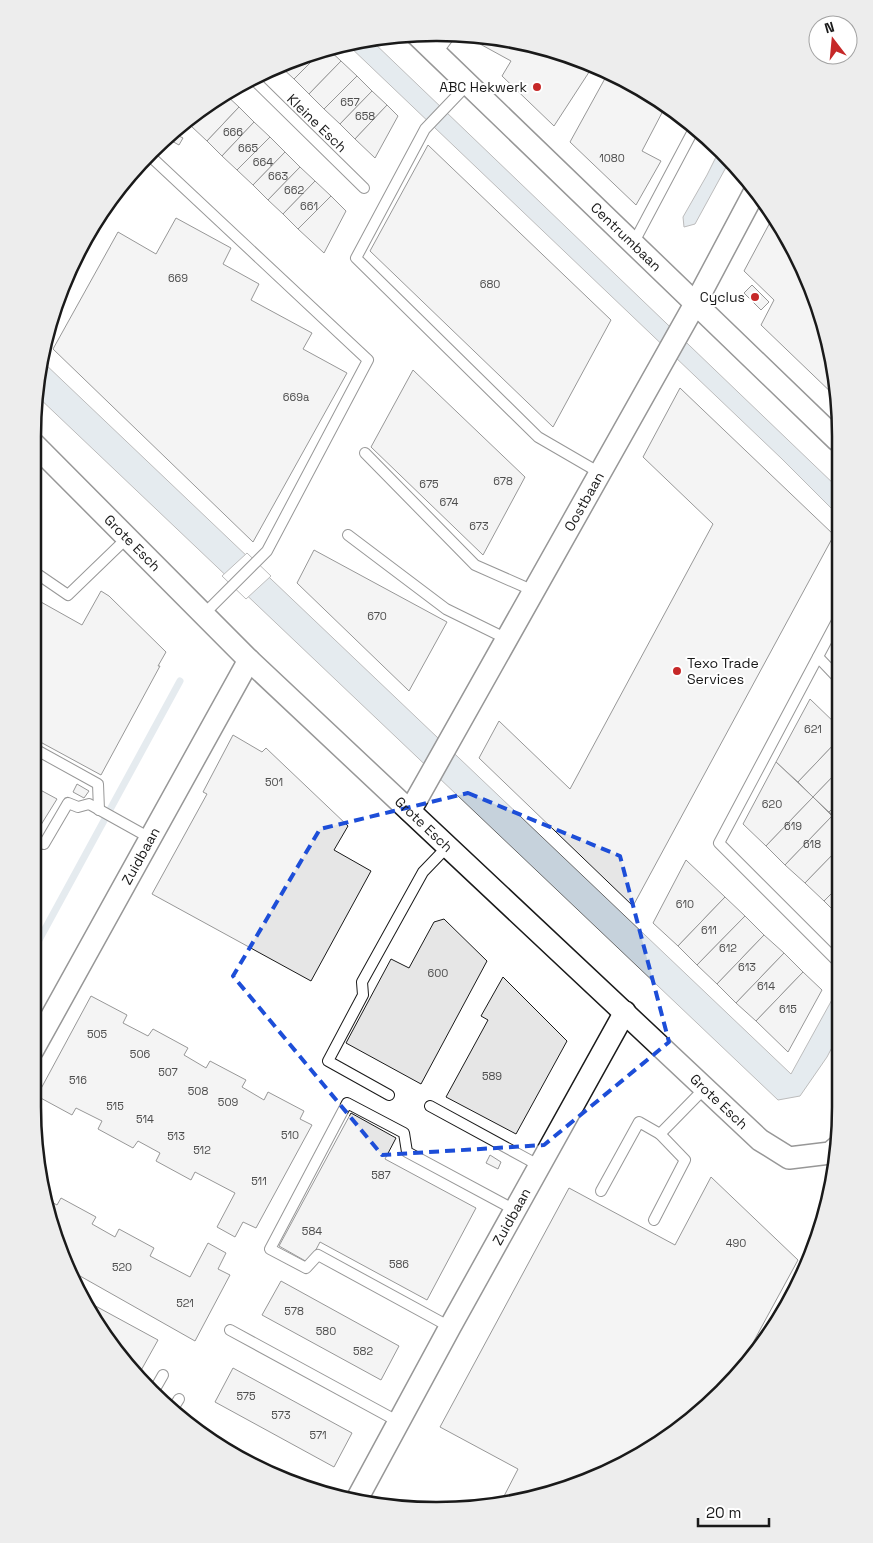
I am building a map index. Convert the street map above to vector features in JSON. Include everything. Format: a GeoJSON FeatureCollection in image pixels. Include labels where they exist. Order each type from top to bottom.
{"type":"FeatureCollection","features":[{"type":"Feature","properties":{"kind":"street","name":"Centrumbaan"},"geometry":{"type":"LineString","coordinates":[[424,42],[832,435]]}},
{"type":"Feature","properties":{"kind":"street","name":"Oostbaan"},"geometry":{"type":"LineString","coordinates":[[410,811],[665,358],[751,198]]}},
{"type":"Feature","properties":{"kind":"street","name":"Grote Esch"},"geometry":{"type":"LineString","coordinates":[[41,452],[248,660],[760,1140],[789,1158],[829,1153]]}},
{"type":"Feature","properties":{"kind":"street","name":"Zuidbaan"},"geometry":{"type":"LineString","coordinates":[[41,1031],[248,660]]}},
{"type":"Feature","properties":{"kind":"street","name":"Zuidbaan"},"geometry":{"type":"LineString","coordinates":[[360,1494],[625,1012]]}},
{"type":"Feature","properties":{"kind":"lane"},"geometry":{"type":"LineString","coordinates":[[436,54],[445,41]]}},
{"type":"Feature","properties":{"kind":"lane","name":"Kleine Esch"},"geometry":{"type":"LineString","coordinates":[[258,84],[364,188]]}},
{"type":"Feature","properties":{"kind":"lane"},"geometry":{"type":"LineString","coordinates":[[468,84],[425,129],[356,258],[538,437],[600,473]]}},
{"type":"Feature","properties":{"kind":"lane"},"geometry":{"type":"LineString","coordinates":[[633,244],[691,134]]}},
{"type":"Feature","properties":{"kind":"lane"},"geometry":{"type":"LineString","coordinates":[[155,159],[368,360],[267,551],[204,614]]}},
{"type":"Feature","properties":{"kind":"lane"},"geometry":{"type":"LineString","coordinates":[[364,453],[475,565],[534,591]]}},
{"type":"Feature","properties":{"kind":"lane"},"geometry":{"type":"LineString","coordinates":[[348,535],[446,608],[507,639]]}},
{"type":"Feature","properties":{"kind":"lane"},"geometry":{"type":"LineString","coordinates":[[41,577],[68,596],[127,538]]}},
{"type":"Feature","properties":{"kind":"lane"},"geometry":{"type":"LineString","coordinates":[[832,630],[719,843],[832,956]]}},
{"type":"Feature","properties":{"kind":"lane"},"geometry":{"type":"LineString","coordinates":[[818,657],[832,672]]}},
{"type":"Feature","properties":{"kind":"lane"},"geometry":{"type":"LineString","coordinates":[[41,752],[98,784],[99,810]]}},
{"type":"Feature","properties":{"kind":"lane"},"geometry":{"type":"LineString","coordinates":[[44,844],[68,803],[78,807],[89,804],[150,838]]}},
{"type":"Feature","properties":{"kind":"lane"},"geometry":{"type":"LineString","coordinates":[[389,1094],[328,1061],[363,996],[362,982],[423,872],[448,846]]}},
{"type":"Feature","properties":{"kind":"lane"},"geometry":{"type":"LineString","coordinates":[[660,1134],[705,1088]]}},
{"type":"Feature","properties":{"kind":"lane"},"geometry":{"type":"LineString","coordinates":[[450,1327],[318,1256],[306,1268],[270,1249],[347,1103],[404,1133],[407,1152],[516,1210]]}},
{"type":"Feature","properties":{"kind":"lane"},"geometry":{"type":"LineString","coordinates":[[430,1106],[540,1166]]}},
{"type":"Feature","properties":{"kind":"lane"},"geometry":{"type":"LineString","coordinates":[[600,1191],[639,1122],[660,1134],[684,1160],[654,1220]]}},
{"type":"Feature","properties":{"kind":"lane"},"geometry":{"type":"LineString","coordinates":[[230,1330],[399,1422]]}},
{"type":"Feature","properties":{"kind":"lane"},"geometry":{"type":"LineString","coordinates":[[157,1386],[163,1375]]}},
{"type":"Feature","properties":{"kind":"highlighted area"},"geometry":{"type":"Polygon","coordinates":[[[468,793],[620,856],[669,1042],[544,1145],[382,1155],[233,976],[320,829],[468,793]]]}},
{"type":"Feature","properties":{"kind":"shaded area"},"geometry":{"type":"Polygon","coordinates":[[[377,46],[832,482],[832,509],[354,50],[377,46]]]}},
{"type":"Feature","properties":{"kind":"shaded area"},"geometry":{"type":"Polygon","coordinates":[[[716,157],[726,167],[695,224],[684,227],[683,217],[716,157]]]}},
{"type":"Feature","properties":{"kind":"shaded area"},"geometry":{"type":"Polygon","coordinates":[[[48,367],[791,1074],[832,1000],[832,1047],[827,1057],[800,1096],[778,1100],[43,402],[48,367]]]}},
{"type":"Feature","properties":{"kind":"pier"},"geometry":{"type":"Polygon","coordinates":[[[247,553],[271,576],[246,599],[222,576],[247,553]]]}},
{"type":"Feature","properties":{"kind":"building"},"geometry":{"type":"Polygon","coordinates":[[[480,44],[539,55],[589,72],[554,126],[502,76],[511,61],[480,44]]]}},
{"type":"Feature","properties":{"kind":"building"},"geometry":{"type":"Polygon","coordinates":[[[334,55],[341,61],[309,94],[294,79],[312,61],[334,55]]]}},
{"type":"Feature","properties":{"kind":"building"},"geometry":{"type":"Polygon","coordinates":[[[312,61],[294,79],[285,71],[312,61]]]}},
{"type":"Feature","properties":{"kind":"building"},"geometry":{"type":"Polygon","coordinates":[[[341,61],[357,76],[324,109],[309,94],[341,61]]]}},
{"type":"Feature","properties":{"kind":"building"},"geometry":{"type":"Polygon","coordinates":[[[357,76],[372,91],[340,124],[324,109],[357,76]]]}},
{"type":"Feature","properties":{"kind":"building"},"geometry":{"type":"Polygon","coordinates":[[[605,79],[634,94],[662,112],[642,151],[661,161],[636,205],[570,142],[605,79]]]}},
{"type":"Feature","properties":{"kind":"building"},"geometry":{"type":"Polygon","coordinates":[[[372,91],[387,105],[355,139],[340,124],[372,91]]]}},
{"type":"Feature","properties":{"kind":"building"},"geometry":{"type":"Polygon","coordinates":[[[231,99],[239,107],[207,141],[192,127],[231,99]]]}},
{"type":"Feature","properties":{"kind":"building"},"geometry":{"type":"Polygon","coordinates":[[[387,105],[398,116],[375,158],[355,139],[387,105]]]}},
{"type":"Feature","properties":{"kind":"building"},"geometry":{"type":"Polygon","coordinates":[[[239,107],[254,122],[222,156],[207,141],[239,107]]]}},
{"type":"Feature","properties":{"kind":"building"},"geometry":{"type":"Polygon","coordinates":[[[254,122],[270,137],[237,170],[222,156],[254,122]]]}},
{"type":"Feature","properties":{"kind":"building"},"geometry":{"type":"Polygon","coordinates":[[[179,136],[183,138],[179,145],[173,142],[179,136]]]}},
{"type":"Feature","properties":{"kind":"building"},"geometry":{"type":"Polygon","coordinates":[[[270,137],[285,152],[253,185],[237,170],[270,137]]]}},
{"type":"Feature","properties":{"kind":"building"},"geometry":{"type":"Polygon","coordinates":[[[428,145],[611,320],[553,427],[370,251],[428,145]]]}},
{"type":"Feature","properties":{"kind":"building"},"geometry":{"type":"Polygon","coordinates":[[[285,152],[300,167],[268,200],[253,185],[285,152]]]}},
{"type":"Feature","properties":{"kind":"building"},"geometry":{"type":"Polygon","coordinates":[[[300,167],[315,181],[283,214],[268,200],[300,167]]]}},
{"type":"Feature","properties":{"kind":"building"},"geometry":{"type":"Polygon","coordinates":[[[315,181],[331,196],[298,229],[283,214],[315,181]]]}},
{"type":"Feature","properties":{"kind":"building"},"geometry":{"type":"Polygon","coordinates":[[[331,196],[346,211],[324,253],[298,229],[331,196]]]}},
{"type":"Feature","properties":{"kind":"building"},"geometry":{"type":"Polygon","coordinates":[[[176,218],[231,248],[223,264],[259,284],[251,300],[312,333],[303,349],[347,373],[253,542],[53,349],[118,232],[156,254],[176,218]]]}},
{"type":"Feature","properties":{"kind":"building"},"geometry":{"type":"Polygon","coordinates":[[[769,224],[791,262],[811,309],[824,359],[829,390],[761,325],[774,300],[744,271],[769,224]]]}},
{"type":"Feature","properties":{"kind":"building"},"geometry":{"type":"Polygon","coordinates":[[[752,285],[769,302],[761,310],[744,293],[752,285]]]}},
{"type":"Feature","properties":{"kind":"building"},"geometry":{"type":"Polygon","coordinates":[[[413,370],[525,477],[483,555],[371,447],[413,370]]]}},
{"type":"Feature","properties":{"kind":"building"},"geometry":{"type":"Polygon","coordinates":[[[680,388],[832,533],[832,539],[633,906],[479,758],[499,721],[570,789],[713,524],[643,457],[680,388]]]}},
{"type":"Feature","properties":{"kind":"building"},"geometry":{"type":"Polygon","coordinates":[[[314,550],[447,622],[409,691],[297,583],[314,550]]]}},
{"type":"Feature","properties":{"kind":"building"},"geometry":{"type":"Polygon","coordinates":[[[101,591],[109,596],[166,652],[101,775],[41,742],[41,602],[82,625],[101,591]]]}},
{"type":"Feature","properties":{"kind":"building"},"geometry":{"type":"Polygon","coordinates":[[[810,699],[832,720],[832,746],[798,782],[776,762],[810,699]]]}},
{"type":"Feature","properties":{"kind":"building"},"geometry":{"type":"Polygon","coordinates":[[[233,735],[262,752],[266,748],[348,826],[334,850],[371,871],[311,981],[152,894],[207,794],[203,792],[233,735]]]}},
{"type":"Feature","properties":{"kind":"building"},"geometry":{"type":"Polygon","coordinates":[[[832,746],[832,777],[813,797],[798,782],[832,746]]]}},
{"type":"Feature","properties":{"kind":"building"},"geometry":{"type":"Polygon","coordinates":[[[776,762],[813,797],[766,846],[743,824],[776,762]]]}},
{"type":"Feature","properties":{"kind":"building"},"geometry":{"type":"Polygon","coordinates":[[[832,777],[832,809],[829,812],[813,797],[832,777]]]}},
{"type":"Feature","properties":{"kind":"building"},"geometry":{"type":"Polygon","coordinates":[[[77,784],[89,791],[84,798],[73,792],[77,784]]]}},
{"type":"Feature","properties":{"kind":"building"},"geometry":{"type":"Polygon","coordinates":[[[41,790],[57,799],[41,825],[41,790]]]}},
{"type":"Feature","properties":{"kind":"building"},"geometry":{"type":"Polygon","coordinates":[[[813,797],[832,816],[785,865],[766,846],[813,797]]]}},
{"type":"Feature","properties":{"kind":"building"},"geometry":{"type":"Polygon","coordinates":[[[832,816],[832,855],[805,883],[785,865],[832,816]]]}},
{"type":"Feature","properties":{"kind":"building"},"geometry":{"type":"Polygon","coordinates":[[[832,855],[832,893],[824,901],[805,883],[832,855]]]}},
{"type":"Feature","properties":{"kind":"building"},"geometry":{"type":"Polygon","coordinates":[[[686,860],[725,897],[678,946],[653,923],[686,860]]]}},
{"type":"Feature","properties":{"kind":"building"},"geometry":{"type":"Polygon","coordinates":[[[832,893],[832,909],[824,901],[832,893]]]}},
{"type":"Feature","properties":{"kind":"building"},"geometry":{"type":"Polygon","coordinates":[[[725,897],[745,916],[697,965],[678,946],[725,897]]]}},
{"type":"Feature","properties":{"kind":"building"},"geometry":{"type":"Polygon","coordinates":[[[745,916],[764,935],[717,984],[697,965],[745,916]]]}},
{"type":"Feature","properties":{"kind":"building"},"geometry":{"type":"Polygon","coordinates":[[[444,919],[487,961],[421,1084],[346,1043],[391,959],[409,968],[434,922],[444,919]]]}},
{"type":"Feature","properties":{"kind":"building"},"geometry":{"type":"Polygon","coordinates":[[[764,935],[784,953],[736,1003],[717,984],[764,935]]]}},
{"type":"Feature","properties":{"kind":"building"},"geometry":{"type":"Polygon","coordinates":[[[784,953],[803,972],[756,1021],[736,1003],[784,953]]]}},
{"type":"Feature","properties":{"kind":"building"},"geometry":{"type":"Polygon","coordinates":[[[803,972],[822,990],[788,1052],[756,1021],[803,972]]]}},
{"type":"Feature","properties":{"kind":"building"},"geometry":{"type":"Polygon","coordinates":[[[503,977],[567,1041],[516,1134],[446,1097],[488,1020],[481,1016],[503,977]]]}},
{"type":"Feature","properties":{"kind":"building"},"geometry":{"type":"Polygon","coordinates":[[[91,996],[127,1015],[123,1023],[148,1036],[153,1029],[188,1048],[184,1055],[206,1068],[210,1061],[246,1080],[242,1087],[264,1100],[268,1092],[304,1111],[300,1119],[312,1125],[256,1228],[243,1222],[235,1237],[217,1227],[235,1193],[195,1172],[191,1180],[156,1161],[160,1153],[138,1141],[133,1148],[98,1129],[102,1121],[76,1108],[72,1115],[41,1098],[41,1089],[91,996]]]}},
{"type":"Feature","properties":{"kind":"building"},"geometry":{"type":"Polygon","coordinates":[[[351,1113],[396,1138],[385,1159],[476,1208],[427,1300],[320,1242],[309,1263],[279,1246],[351,1113]]]}},
{"type":"Feature","properties":{"kind":"building"},"geometry":{"type":"Polygon","coordinates":[[[490,1155],[501,1162],[498,1169],[486,1163],[490,1155]]]}},
{"type":"Feature","properties":{"kind":"building"},"geometry":{"type":"Polygon","coordinates":[[[711,1177],[798,1260],[753,1343],[734,1367],[697,1404],[634,1449],[588,1472],[564,1481],[504,1495],[518,1469],[440,1427],[569,1188],[675,1245],[711,1177]]]}},
{"type":"Feature","properties":{"kind":"building"},"geometry":{"type":"Polygon","coordinates":[[[61,1198],[96,1217],[92,1224],[115,1237],[119,1229],[154,1248],[150,1256],[190,1277],[208,1243],[226,1253],[218,1269],[230,1275],[195,1341],[79,1276],[62,1234],[54,1203],[57,1205],[61,1198]]]}},
{"type":"Feature","properties":{"kind":"building"},"geometry":{"type":"Polygon","coordinates":[[[281,1281],[399,1346],[381,1380],[262,1315],[281,1281]]]}},
{"type":"Feature","properties":{"kind":"building"},"geometry":{"type":"Polygon","coordinates":[[[95,1306],[158,1340],[141,1370],[123,1347],[95,1306]]]}},
{"type":"Feature","properties":{"kind":"building"},"geometry":{"type":"Polygon","coordinates":[[[233,1368],[352,1433],[334,1467],[215,1402],[233,1368]]]}},
{"type":"Feature","properties":{"kind":"waterway"},"geometry":{"type":"LineString","coordinates":[[41,936],[180,681]]}},
{"type":"Feature","properties":{"kind":"place","name":"ABC Hekwerk"},"geometry":{"type":"Point","coordinates":[537,87]}},
{"type":"Feature","properties":{"kind":"place","name":"Cyclus"},"geometry":{"type":"Point","coordinates":[755,297]}},
{"type":"Feature","properties":{"kind":"place","name":"Texo Trade Services"},"geometry":{"type":"Point","coordinates":[677,671]}}]}
